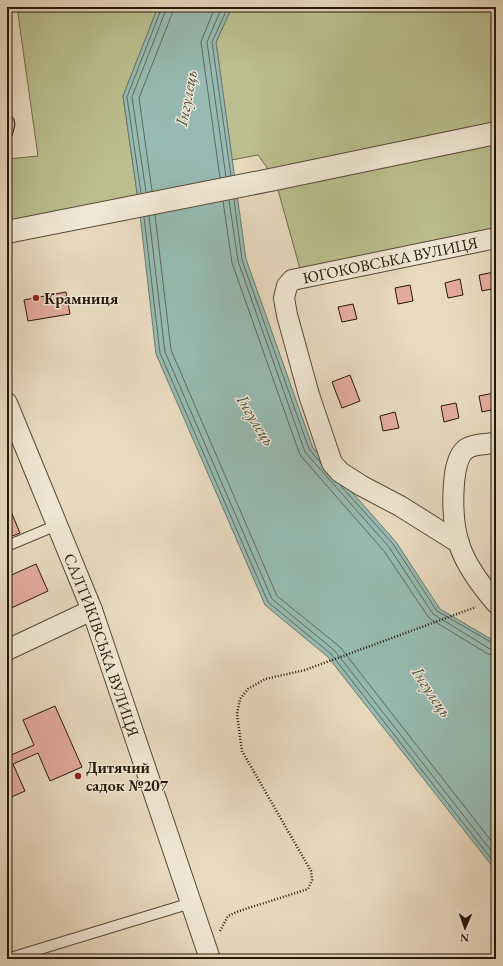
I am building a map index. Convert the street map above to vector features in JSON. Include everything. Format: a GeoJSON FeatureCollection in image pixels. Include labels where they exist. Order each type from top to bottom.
{"type":"FeatureCollection","features":[{"type":"Feature","properties":{"kind":"street"},"geometry":{"type":"LineString","coordinates":[[7,232],[275,179],[496,133]]}},
{"type":"Feature","properties":{"kind":"street","name":"ЮГОКОВСЬКА ВУЛИЦЯ"},"geometry":{"type":"LineString","coordinates":[[459,543],[400,506],[362,486],[340,472],[332,463],[309,395],[287,315],[284,298],[287,286],[292,280],[496,238]]}},
{"type":"Feature","properties":{"kind":"street","name":"САЛТИКІВСЬКА ВУЛИЦЯ"},"geometry":{"type":"LineString","coordinates":[[7,403],[92,610],[210,959]]}},
{"type":"Feature","properties":{"kind":"street"},"geometry":{"type":"LineString","coordinates":[[487,605],[459,543],[454,527],[454,473],[460,456],[467,448],[496,442]]}},
{"type":"Feature","properties":{"kind":"street"},"geometry":{"type":"LineString","coordinates":[[7,650],[92,610]]}},
{"type":"Feature","properties":{"kind":"lane"},"geometry":{"type":"LineString","coordinates":[[7,546],[57,525]]}},
{"type":"Feature","properties":{"kind":"lane"},"geometry":{"type":"LineString","coordinates":[[7,959],[191,903]]}},
{"type":"Feature","properties":{"kind":"path"},"geometry":{"type":"LineString","coordinates":[[218,934],[228,916],[239,911],[308,889],[312,880],[311,871],[242,751],[237,714],[240,699],[248,689],[265,679],[305,670],[487,605]]}},
{"type":"Feature","properties":{"kind":"green space"},"geometry":{"type":"Polygon","coordinates":[[[17,7],[158,7],[123,96],[139,206],[7,226],[7,159],[38,156],[17,7]]]}},
{"type":"Feature","properties":{"kind":"green space"},"geometry":{"type":"Polygon","coordinates":[[[232,7],[496,7],[496,237],[302,276],[275,179],[258,155],[232,160],[216,42],[232,7]]]}},
{"type":"Feature","properties":{"kind":"water","name":"Інгулець"},"geometry":{"type":"Polygon","coordinates":[[[158,7],[232,7],[216,42],[246,259],[313,448],[396,542],[440,609],[496,642],[496,871],[328,657],[265,605],[156,354],[139,206],[123,96],[158,7]]]}},
{"type":"Feature","properties":{"kind":"building"},"geometry":{"type":"Polygon","coordinates":[[[7,111],[14,119],[15,125],[12,136],[7,140],[7,111]]]}},
{"type":"Feature","properties":{"kind":"building"},"geometry":{"type":"Polygon","coordinates":[[[494,272],[496,288],[482,291],[479,275],[494,272]]]}},
{"type":"Feature","properties":{"kind":"building"},"geometry":{"type":"Polygon","coordinates":[[[460,279],[463,295],[448,298],[445,283],[460,279]]]}},
{"type":"Feature","properties":{"kind":"building"},"geometry":{"type":"Polygon","coordinates":[[[410,285],[413,301],[398,304],[395,288],[410,285]]]}},
{"type":"Feature","properties":{"kind":"building"},"geometry":{"type":"Polygon","coordinates":[[[66,292],[70,314],[28,321],[24,300],[66,292]]]}},
{"type":"Feature","properties":{"kind":"building"},"geometry":{"type":"Polygon","coordinates":[[[353,304],[357,319],[342,322],[338,307],[353,304]]]}},
{"type":"Feature","properties":{"kind":"building"},"geometry":{"type":"Polygon","coordinates":[[[350,375],[360,401],[342,408],[332,382],[350,375]]]}},
{"type":"Feature","properties":{"kind":"building"},"geometry":{"type":"Polygon","coordinates":[[[494,393],[496,409],[482,412],[479,396],[494,393]]]}},
{"type":"Feature","properties":{"kind":"building"},"geometry":{"type":"Polygon","coordinates":[[[456,403],[459,418],[444,422],[441,406],[456,403]]]}},
{"type":"Feature","properties":{"kind":"building"},"geometry":{"type":"Polygon","coordinates":[[[395,412],[399,428],[383,431],[380,416],[395,412]]]}},
{"type":"Feature","properties":{"kind":"building"},"geometry":{"type":"Polygon","coordinates":[[[7,502],[20,533],[7,538],[7,502]]]}},
{"type":"Feature","properties":{"kind":"building"},"geometry":{"type":"Polygon","coordinates":[[[36,564],[48,591],[7,610],[7,577],[36,564]]]}},
{"type":"Feature","properties":{"kind":"building"},"geometry":{"type":"Polygon","coordinates":[[[55,706],[82,767],[50,781],[38,753],[13,764],[25,791],[7,799],[7,753],[9,756],[34,745],[23,720],[55,706]]]}},
{"type":"Feature","properties":{"kind":"place","name":"Крамниця"},"geometry":{"type":"Point","coordinates":[36,298]}},
{"type":"Feature","properties":{"kind":"place","name":"Дитячий садок №207"},"geometry":{"type":"Point","coordinates":[78,776]}}]}
